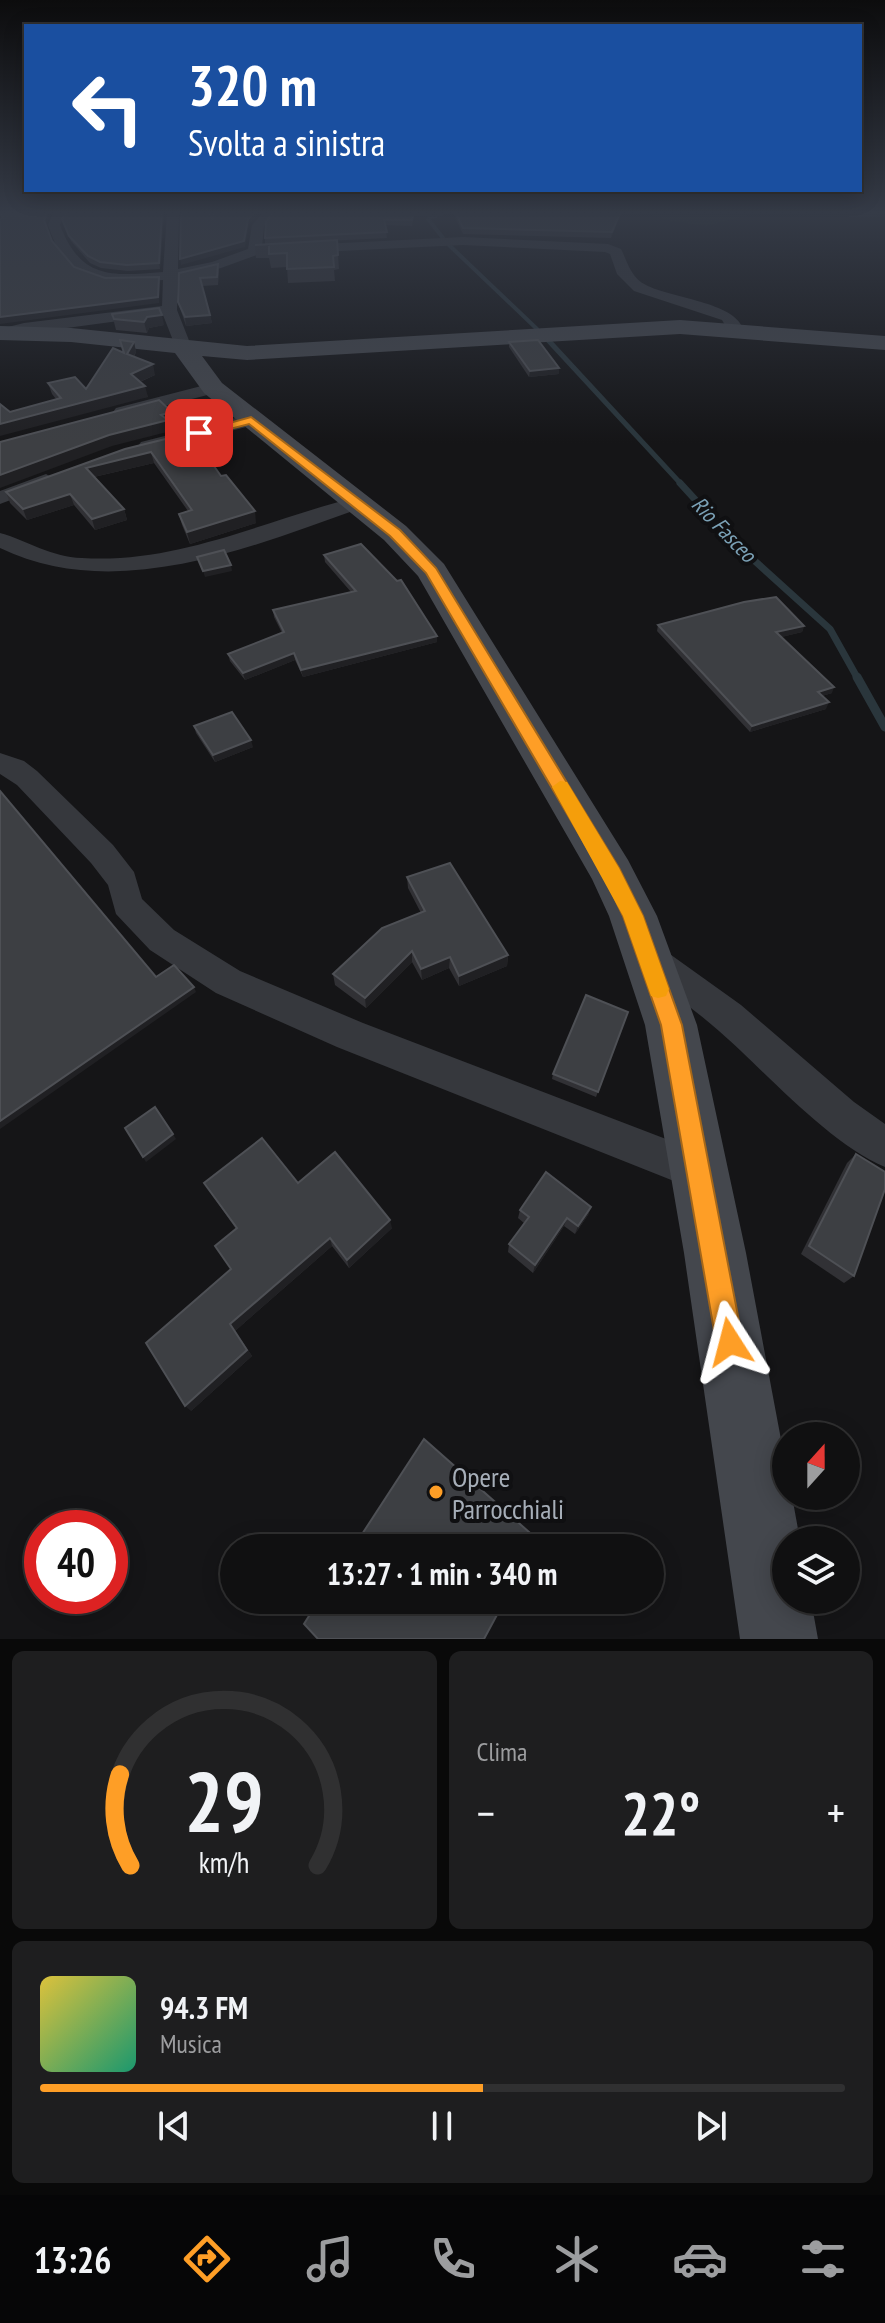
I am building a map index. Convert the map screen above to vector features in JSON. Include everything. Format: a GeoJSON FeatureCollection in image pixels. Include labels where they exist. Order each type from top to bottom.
{"type":"FeatureCollection","features":[{"type":"Feature","properties":{"kind":"street"},"geometry":{"type":"LineString","coordinates":[[172,289],[176,329],[213,388],[395,533],[432,571],[612,873],[633,916],[671,1025],[779,1639]]}},
{"type":"Feature","properties":{"kind":"street"},"geometry":{"type":"LineString","coordinates":[[644,289],[727,317],[735,329]]}},
{"type":"Feature","properties":{"kind":"street"},"geometry":{"type":"LineString","coordinates":[[2,333],[24,328],[176,329],[275,354],[680,327],[885,343]]}},
{"type":"Feature","properties":{"kind":"street"},"geometry":{"type":"LineString","coordinates":[[2,333],[71,335],[176,329]]}},
{"type":"Feature","properties":{"kind":"street"},"geometry":{"type":"LineString","coordinates":[[106,417],[213,388]]}},
{"type":"Feature","properties":{"kind":"street"},"geometry":{"type":"LineString","coordinates":[[135,449],[251,420]]}},
{"type":"Feature","properties":{"kind":"street"},"geometry":{"type":"LineString","coordinates":[[0,498],[66,473]]}},
{"type":"Feature","properties":{"kind":"street"},"geometry":{"type":"LineString","coordinates":[[0,540],[33,559],[67,564],[136,564],[209,549],[357,503]]}},
{"type":"Feature","properties":{"kind":"street"},"geometry":{"type":"LineString","coordinates":[[0,763],[14,768],[27,778],[102,854],[123,881],[127,905],[162,940],[228,982],[350,1035],[699,1171]]}},
{"type":"Feature","properties":{"kind":"street"},"geometry":{"type":"LineString","coordinates":[[646,956],[728,1016],[840,1115],[885,1147]]}},
{"type":"Feature","properties":{"kind":"building"},"geometry":{"type":"Polygon","coordinates":[[[0,289],[158,289],[158,297],[0,317],[0,289]]]}},
{"type":"Feature","properties":{"kind":"building"},"geometry":{"type":"Polygon","coordinates":[[[178,289],[203,289],[210,315],[185,317],[178,302],[178,289]]]}},
{"type":"Feature","properties":{"kind":"building"},"geometry":{"type":"Polygon","coordinates":[[[159,308],[162,315],[147,317],[144,322],[114,319],[112,314],[159,308]]]}},
{"type":"Feature","properties":{"kind":"building"},"geometry":{"type":"Polygon","coordinates":[[[120,340],[134,342],[127,354],[153,364],[131,374],[145,386],[0,424],[0,404],[10,412],[61,398],[48,383],[75,377],[86,389],[113,348],[124,353],[120,340]]]}},
{"type":"Feature","properties":{"kind":"building"},"geometry":{"type":"Polygon","coordinates":[[[538,340],[559,368],[530,371],[509,342],[538,340]]]}},
{"type":"Feature","properties":{"kind":"building"},"geometry":{"type":"Polygon","coordinates":[[[159,400],[172,412],[161,415],[168,420],[109,435],[0,475],[0,442],[159,400]]]}},
{"type":"Feature","properties":{"kind":"building"},"geometry":{"type":"Polygon","coordinates":[[[186,434],[204,460],[209,459],[221,476],[226,475],[255,511],[187,532],[179,514],[192,510],[151,452],[86,468],[124,509],[92,519],[70,494],[23,509],[6,492],[125,449],[186,434]]]}},
{"type":"Feature","properties":{"kind":"building"},"geometry":{"type":"Polygon","coordinates":[[[361,544],[397,581],[401,580],[437,636],[301,670],[294,653],[243,673],[228,654],[284,632],[273,610],[356,591],[324,555],[361,544]]]}},
{"type":"Feature","properties":{"kind":"building"},"geometry":{"type":"Polygon","coordinates":[[[224,550],[231,565],[203,571],[197,557],[224,550]]]}},
{"type":"Feature","properties":{"kind":"building"},"geometry":{"type":"Polygon","coordinates":[[[776,597],[804,626],[776,632],[834,687],[818,692],[829,702],[752,726],[658,625],[744,602],[776,597]]]}},
{"type":"Feature","properties":{"kind":"building"},"geometry":{"type":"Polygon","coordinates":[[[232,712],[251,740],[213,755],[194,726],[232,712]]]}},
{"type":"Feature","properties":{"kind":"building"},"geometry":{"type":"Polygon","coordinates":[[[0,791],[156,977],[174,965],[194,987],[0,1121],[0,791]]]}},
{"type":"Feature","properties":{"kind":"building"},"geometry":{"type":"Polygon","coordinates":[[[450,863],[508,955],[459,976],[450,957],[421,969],[412,951],[365,998],[333,974],[382,928],[425,911],[407,877],[450,863]]]}},
{"type":"Feature","properties":{"kind":"building"},"geometry":{"type":"Polygon","coordinates":[[[586,995],[628,1012],[598,1092],[553,1074],[586,995]]]}},
{"type":"Feature","properties":{"kind":"building"},"geometry":{"type":"Polygon","coordinates":[[[155,1107],[173,1134],[143,1157],[125,1128],[155,1107]]]}},
{"type":"Feature","properties":{"kind":"building"},"geometry":{"type":"Polygon","coordinates":[[[262,1138],[298,1183],[335,1152],[390,1220],[347,1260],[330,1238],[230,1324],[247,1350],[185,1406],[146,1343],[231,1269],[215,1246],[237,1228],[204,1183],[262,1138]]]}},
{"type":"Feature","properties":{"kind":"building"},"geometry":{"type":"Polygon","coordinates":[[[856,1154],[885,1172],[885,1189],[854,1276],[809,1246],[856,1154]]]}},
{"type":"Feature","properties":{"kind":"building"},"geometry":{"type":"Polygon","coordinates":[[[546,1172],[591,1207],[578,1226],[567,1218],[535,1265],[509,1244],[529,1217],[520,1210],[546,1172]]]}},
{"type":"Feature","properties":{"kind":"building","name":"Opere Parrocchiali"},"geometry":{"type":"Polygon","coordinates":[[[424,1439],[531,1534],[362,1534],[424,1439]]]}},
{"type":"Feature","properties":{"kind":"building"},"geometry":{"type":"Polygon","coordinates":[[[310,1614],[497,1614],[484,1639],[318,1639],[304,1624],[310,1614]]]}},
{"type":"Feature","properties":{"kind":"waterway","name":"Rio Fasceo"},"geometry":{"type":"LineString","coordinates":[[496,289],[537,329]]}},
{"type":"Feature","properties":{"kind":"waterway","name":"Rio Fasceo"},"geometry":{"type":"LineString","coordinates":[[548,340],[682,485]]}},
{"type":"Feature","properties":{"kind":"waterway","name":"Rio Fasceo"},"geometry":{"type":"LineString","coordinates":[[680,483],[735,543],[830,629],[858,679]]}},
{"type":"Feature","properties":{"kind":"waterway","name":"Rio Fasceo"},"geometry":{"type":"LineString","coordinates":[[857,677],[885,727]]}},
{"type":"Feature","properties":{"kind":"slow traffic"},"geometry":{"type":"LineString","coordinates":[[560,787],[612,873],[633,916],[658,989]]}},
{"type":"Feature","properties":{"kind":"place","name":"Opere Parrocchiali"},"geometry":{"type":"Point","coordinates":[436,1492]}},
{"type":"Feature","properties":{"kind":"route"},"geometry":{"type":"LineString","coordinates":[[199,433],[251,420],[395,533],[432,571],[612,873],[633,916],[671,1025],[730,1342]]}}]}
